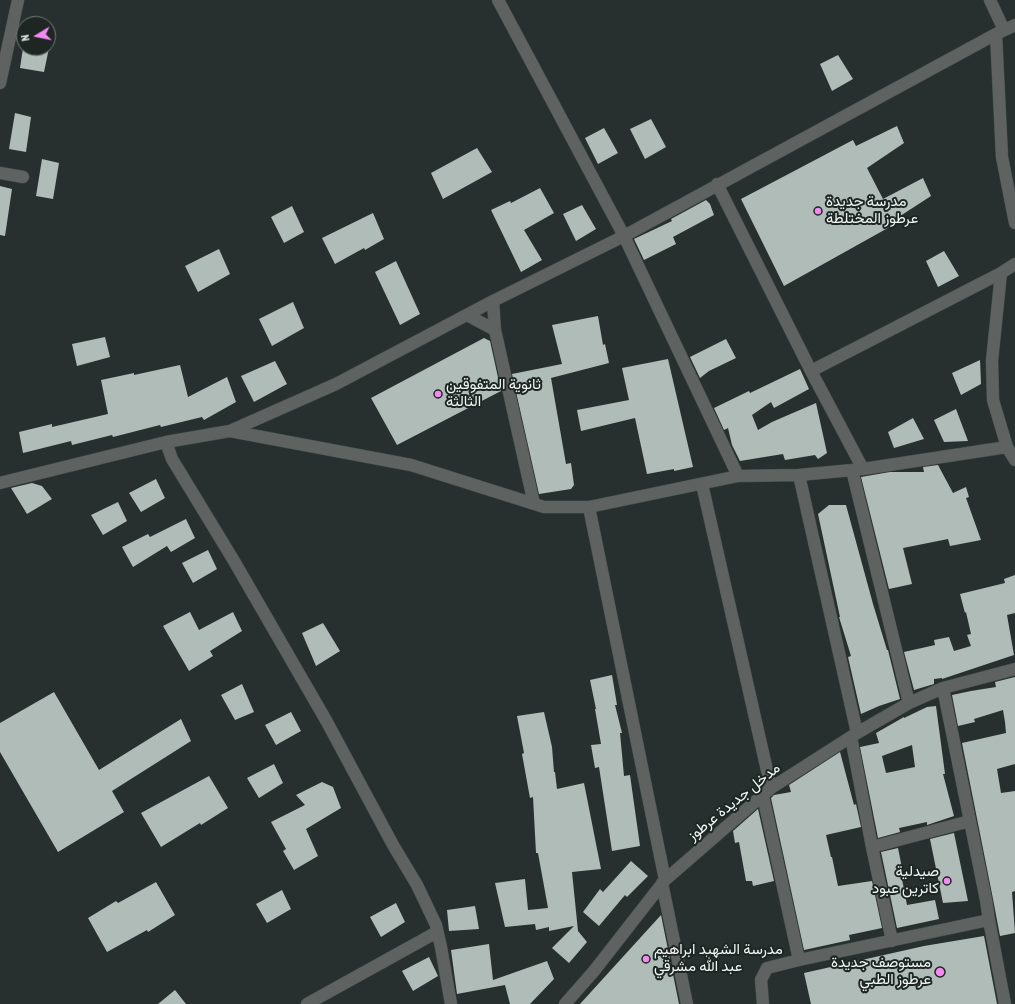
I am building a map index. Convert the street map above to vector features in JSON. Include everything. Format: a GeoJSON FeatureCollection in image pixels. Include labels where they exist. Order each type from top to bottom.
{"type":"FeatureCollection","features":[{"type":"Feature","properties":{"kind":"street"},"geometry":{"type":"LineString","coordinates":[[0,83],[18,0]]}},
{"type":"Feature","properties":{"kind":"street"},"geometry":{"type":"LineString","coordinates":[[498,0],[624,236],[738,476]]}},
{"type":"Feature","properties":{"kind":"street"},"geometry":{"type":"LineString","coordinates":[[990,0],[1000,32],[1002,157],[1015,223]]}},
{"type":"Feature","properties":{"kind":"street"},"geometry":{"type":"LineString","coordinates":[[0,483],[166,442],[230,431],[336,384],[493,301],[624,236],[717,184],[1015,25]]}},
{"type":"Feature","properties":{"kind":"street"},"geometry":{"type":"LineString","coordinates":[[0,173],[23,178]]}},
{"type":"Feature","properties":{"kind":"street"},"geometry":{"type":"LineString","coordinates":[[717,184],[811,371],[857,469],[909,703]]}},
{"type":"Feature","properties":{"kind":"street"},"geometry":{"type":"LineString","coordinates":[[811,371],[873,338],[1001,274],[1015,264]]}},
{"type":"Feature","properties":{"kind":"street"},"geometry":{"type":"LineString","coordinates":[[1001,274],[992,361],[993,400],[1007,447],[1015,460]]}},
{"type":"Feature","properties":{"kind":"street"},"geometry":{"type":"LineString","coordinates":[[493,301],[495,330],[534,504]]}},
{"type":"Feature","properties":{"kind":"street"},"geometry":{"type":"LineString","coordinates":[[467,315],[495,330]]}},
{"type":"Feature","properties":{"kind":"street"},"geometry":{"type":"LineString","coordinates":[[230,431],[411,464],[544,507],[589,507],[738,476],[799,475],[857,469],[1007,447]]}},
{"type":"Feature","properties":{"kind":"street"},"geometry":{"type":"LineString","coordinates":[[166,442],[172,459],[234,561],[327,722],[393,845],[417,885],[427,905],[437,932],[450,1004]]}},
{"type":"Feature","properties":{"kind":"street"},"geometry":{"type":"LineString","coordinates":[[799,475],[854,735],[872,847],[892,941]]}},
{"type":"Feature","properties":{"kind":"street"},"geometry":{"type":"LineString","coordinates":[[702,484],[767,792],[799,960]]}},
{"type":"Feature","properties":{"kind":"street"},"geometry":{"type":"LineString","coordinates":[[589,507],[687,1004]]}},
{"type":"Feature","properties":{"kind":"street","name":"مدخل جديدة عرطوز"},"geometry":{"type":"LineString","coordinates":[[565,1004],[594,971],[664,882],[767,792],[854,735],[909,703],[943,688],[1015,669]]}},
{"type":"Feature","properties":{"kind":"street"},"geometry":{"type":"LineString","coordinates":[[943,688],[986,900],[1005,1004]]}},
{"type":"Feature","properties":{"kind":"street"},"geometry":{"type":"LineString","coordinates":[[872,847],[970,821]]}},
{"type":"Feature","properties":{"kind":"street"},"geometry":{"type":"LineString","coordinates":[[763,1004],[761,980],[767,968],[989,920]]}},
{"type":"Feature","properties":{"kind":"street"},"geometry":{"type":"LineString","coordinates":[[307,1004],[437,932]]}},
{"type":"Feature","properties":{"kind":"building"},"geometry":{"type":"Polygon","coordinates":[[[838,55],[853,79],[832,91],[820,64],[838,55]]]}},
{"type":"Feature","properties":{"kind":"building"},"geometry":{"type":"Polygon","coordinates":[[[22,56],[47,56],[44,72],[20,68],[22,56]]]}},
{"type":"Feature","properties":{"kind":"building"},"geometry":{"type":"Polygon","coordinates":[[[15,113],[31,117],[26,152],[9,149],[15,113]]]}},
{"type":"Feature","properties":{"kind":"building"},"geometry":{"type":"Polygon","coordinates":[[[651,119],[666,147],[645,159],[630,129],[651,119]]]}},
{"type":"Feature","properties":{"kind":"building","name":"مدرسة جديدة عرطوز المختلطة"},"geometry":{"type":"Polygon","coordinates":[[[897,126],[904,143],[867,168],[883,199],[923,178],[931,196],[894,220],[895,224],[784,286],[741,199],[853,140],[856,146],[897,126]]]}},
{"type":"Feature","properties":{"kind":"building"},"geometry":{"type":"Polygon","coordinates":[[[604,128],[618,153],[598,164],[585,138],[604,128]]]}},
{"type":"Feature","properties":{"kind":"building"},"geometry":{"type":"Polygon","coordinates":[[[477,148],[492,172],[443,199],[431,173],[477,148]]]}},
{"type":"Feature","properties":{"kind":"building"},"geometry":{"type":"Polygon","coordinates":[[[42,159],[59,163],[53,199],[36,196],[42,159]]]}},
{"type":"Feature","properties":{"kind":"building"},"geometry":{"type":"Polygon","coordinates":[[[0,186],[12,189],[5,236],[0,235],[0,186]]]}},
{"type":"Feature","properties":{"kind":"building"},"geometry":{"type":"Polygon","coordinates":[[[540,188],[554,213],[524,230],[542,260],[521,272],[491,210],[510,201],[511,203],[540,188]]]}},
{"type":"Feature","properties":{"kind":"building"},"geometry":{"type":"Polygon","coordinates":[[[706,200],[710,204],[714,215],[673,237],[676,244],[644,260],[634,239],[672,221],[671,219],[706,200]]]}},
{"type":"Feature","properties":{"kind":"building"},"geometry":{"type":"Polygon","coordinates":[[[582,205],[596,229],[576,241],[563,214],[582,205]]]}},
{"type":"Feature","properties":{"kind":"building"},"geometry":{"type":"Polygon","coordinates":[[[292,206],[304,232],[284,243],[271,217],[292,206]]]}},
{"type":"Feature","properties":{"kind":"building"},"geometry":{"type":"Polygon","coordinates":[[[373,213],[384,239],[335,264],[322,238],[373,213]]]}},
{"type":"Feature","properties":{"kind":"building"},"geometry":{"type":"Polygon","coordinates":[[[219,249],[230,274],[198,292],[185,266],[219,249]]]}},
{"type":"Feature","properties":{"kind":"building"},"geometry":{"type":"Polygon","coordinates":[[[944,251],[959,276],[938,287],[926,261],[944,251]]]}},
{"type":"Feature","properties":{"kind":"building"},"geometry":{"type":"Polygon","coordinates":[[[396,261],[420,314],[400,325],[375,272],[396,261]]]}},
{"type":"Feature","properties":{"kind":"building"},"geometry":{"type":"Polygon","coordinates":[[[293,302],[304,328],[272,346],[259,319],[293,302]]]}},
{"type":"Feature","properties":{"kind":"building"},"geometry":{"type":"Polygon","coordinates":[[[598,316],[603,345],[605,344],[609,363],[551,378],[566,464],[571,463],[574,485],[571,489],[539,494],[512,374],[562,364],[552,325],[598,316]]]}},
{"type":"Feature","properties":{"kind":"building"},"geometry":{"type":"Polygon","coordinates":[[[105,337],[110,357],[77,366],[72,344],[105,337]]]}},
{"type":"Feature","properties":{"kind":"building","name":"ثانوية المتفوقين الثالثة"},"geometry":{"type":"Polygon","coordinates":[[[484,338],[490,341],[501,391],[397,445],[371,398],[484,338]]]}},
{"type":"Feature","properties":{"kind":"building"},"geometry":{"type":"Polygon","coordinates":[[[726,339],[736,358],[709,371],[700,378],[690,357],[726,339]]]}},
{"type":"Feature","properties":{"kind":"building"},"geometry":{"type":"Polygon","coordinates":[[[668,359],[693,467],[647,474],[635,418],[581,431],[577,410],[629,400],[622,368],[668,359]]]}},
{"type":"Feature","properties":{"kind":"building"},"geometry":{"type":"Polygon","coordinates":[[[980,360],[981,384],[961,395],[952,373],[980,360]]]}},
{"type":"Feature","properties":{"kind":"building"},"geometry":{"type":"Polygon","coordinates":[[[275,361],[287,384],[254,402],[241,376],[275,361]]]}},
{"type":"Feature","properties":{"kind":"building"},"geometry":{"type":"Polygon","coordinates":[[[180,365],[188,397],[227,377],[236,402],[204,420],[202,417],[161,427],[160,425],[113,437],[112,435],[72,445],[71,441],[23,453],[19,432],[52,424],[52,427],[108,414],[101,380],[134,373],[134,375],[180,365]]]}},
{"type":"Feature","properties":{"kind":"building"},"geometry":{"type":"Polygon","coordinates":[[[800,369],[809,389],[774,408],[771,402],[752,415],[758,430],[772,422],[816,403],[827,453],[818,459],[815,455],[785,460],[783,454],[740,461],[732,445],[728,428],[724,430],[714,408],[749,391],[750,393],[800,369]]]}},
{"type":"Feature","properties":{"kind":"building"},"geometry":{"type":"Polygon","coordinates":[[[956,409],[968,441],[944,442],[934,420],[956,409]]]}},
{"type":"Feature","properties":{"kind":"building"},"geometry":{"type":"Polygon","coordinates":[[[913,418],[924,439],[894,448],[888,432],[913,418]]]}},
{"type":"Feature","properties":{"kind":"building"},"geometry":{"type":"Polygon","coordinates":[[[938,465],[953,493],[966,487],[969,497],[966,498],[981,540],[950,546],[948,539],[903,548],[912,584],[889,589],[861,477],[890,472],[924,472],[923,467],[938,465]]]}},
{"type":"Feature","properties":{"kind":"building"},"geometry":{"type":"Polygon","coordinates":[[[156,479],[165,498],[141,512],[129,493],[156,479]]]}},
{"type":"Feature","properties":{"kind":"building"},"geometry":{"type":"Polygon","coordinates":[[[32,483],[42,486],[52,499],[27,514],[11,488],[32,483]]]}},
{"type":"Feature","properties":{"kind":"building"},"geometry":{"type":"Polygon","coordinates":[[[118,502],[127,521],[103,535],[91,515],[118,502]]]}},
{"type":"Feature","properties":{"kind":"building"},"geometry":{"type":"Polygon","coordinates":[[[829,505],[846,505],[873,604],[888,650],[900,699],[861,714],[848,657],[851,656],[839,617],[818,514],[829,505]]]}},
{"type":"Feature","properties":{"kind":"building"},"geometry":{"type":"Polygon","coordinates":[[[186,519],[195,538],[171,552],[167,546],[133,567],[122,547],[148,534],[150,537],[186,519]]]}},
{"type":"Feature","properties":{"kind":"building"},"geometry":{"type":"Polygon","coordinates":[[[208,550],[217,569],[193,583],[182,563],[208,550]]]}},
{"type":"Feature","properties":{"kind":"building"},"geometry":{"type":"Polygon","coordinates":[[[1015,575],[1015,613],[1007,615],[1014,655],[942,679],[934,679],[934,684],[914,690],[904,652],[935,645],[934,640],[949,637],[954,651],[971,646],[967,635],[971,634],[960,594],[1005,583],[1004,579],[1015,575]]]}},
{"type":"Feature","properties":{"kind":"building"},"geometry":{"type":"Polygon","coordinates":[[[190,612],[199,630],[233,612],[242,631],[210,651],[213,656],[189,671],[163,626],[190,612]]]}},
{"type":"Feature","properties":{"kind":"building"},"geometry":{"type":"Polygon","coordinates":[[[323,623],[340,651],[316,666],[302,633],[323,623]]]}},
{"type":"Feature","properties":{"kind":"building"},"geometry":{"type":"Polygon","coordinates":[[[612,675],[617,705],[615,705],[622,733],[620,733],[624,776],[630,775],[640,846],[612,851],[599,767],[595,768],[591,745],[601,744],[590,680],[612,675]]]}},
{"type":"Feature","properties":{"kind":"building"},"geometry":{"type":"Polygon","coordinates":[[[1015,677],[1015,764],[997,769],[1001,793],[1015,791],[1015,891],[1012,892],[1015,933],[1000,936],[962,743],[1006,733],[1003,710],[974,719],[975,722],[958,726],[952,695],[996,687],[995,682],[1015,677]]]}},
{"type":"Feature","properties":{"kind":"building"},"geometry":{"type":"Polygon","coordinates":[[[242,684],[254,712],[235,720],[221,695],[242,684]]]}},
{"type":"Feature","properties":{"kind":"building"},"geometry":{"type":"Polygon","coordinates":[[[54,692],[99,770],[181,719],[191,741],[112,791],[124,812],[58,852],[0,752],[0,723],[54,692]]]}},
{"type":"Feature","properties":{"kind":"building"},"geometry":{"type":"Polygon","coordinates":[[[936,706],[945,774],[943,774],[954,816],[927,825],[927,822],[899,828],[900,832],[878,838],[860,747],[879,743],[876,733],[904,717],[927,707],[936,706]],[[912,745],[882,756],[886,773],[915,767],[912,745]]]}},
{"type":"Feature","properties":{"kind":"building"},"geometry":{"type":"Polygon","coordinates":[[[291,712],[301,731],[276,745],[265,725],[291,712]]]}},
{"type":"Feature","properties":{"kind":"building"},"geometry":{"type":"Polygon","coordinates":[[[544,712],[552,747],[557,789],[584,783],[601,869],[572,872],[578,931],[587,942],[569,963],[552,948],[574,926],[549,931],[549,927],[536,930],[535,924],[505,927],[495,883],[525,879],[528,910],[548,908],[538,853],[536,853],[533,797],[530,798],[517,716],[544,712]]]}},
{"type":"Feature","properties":{"kind":"building"},"geometry":{"type":"Polygon","coordinates":[[[840,752],[854,805],[856,804],[861,827],[826,835],[831,857],[838,886],[872,881],[882,928],[849,935],[850,940],[804,950],[771,798],[774,795],[791,792],[789,785],[840,752]]]}},
{"type":"Feature","properties":{"kind":"building"},"geometry":{"type":"Polygon","coordinates":[[[274,764],[283,783],[259,798],[247,778],[274,764]]]}},
{"type":"Feature","properties":{"kind":"building"},"geometry":{"type":"Polygon","coordinates":[[[209,776],[228,808],[161,847],[141,813],[209,776]]]}},
{"type":"Feature","properties":{"kind":"building"},"geometry":{"type":"Polygon","coordinates":[[[322,782],[333,787],[341,808],[306,829],[318,856],[294,870],[283,851],[286,849],[271,822],[305,805],[296,795],[322,782]]]}},
{"type":"Feature","properties":{"kind":"building"},"geometry":{"type":"Polygon","coordinates":[[[758,809],[774,881],[753,886],[752,881],[746,881],[739,842],[735,843],[733,831],[758,809]]]}},
{"type":"Feature","properties":{"kind":"building"},"geometry":{"type":"Polygon","coordinates":[[[954,833],[968,901],[943,903],[930,839],[954,833]]]}},
{"type":"Feature","properties":{"kind":"building"},"geometry":{"type":"Polygon","coordinates":[[[898,848],[907,905],[935,900],[939,919],[897,928],[881,852],[898,848]]]}},
{"type":"Feature","properties":{"kind":"building"},"geometry":{"type":"Polygon","coordinates":[[[631,861],[648,876],[627,897],[625,895],[599,926],[583,912],[600,889],[603,892],[631,861]]]}},
{"type":"Feature","properties":{"kind":"building"},"geometry":{"type":"Polygon","coordinates":[[[156,882],[175,915],[148,932],[147,930],[107,952],[88,918],[116,901],[118,903],[156,882]]]}},
{"type":"Feature","properties":{"kind":"building"},"geometry":{"type":"Polygon","coordinates":[[[282,890],[291,909],[267,923],[256,904],[282,890]]]}},
{"type":"Feature","properties":{"kind":"building"},"geometry":{"type":"Polygon","coordinates":[[[396,903],[405,922],[381,937],[370,917],[396,903]]]}},
{"type":"Feature","properties":{"kind":"building"},"geometry":{"type":"Polygon","coordinates":[[[475,906],[479,929],[449,931],[447,910],[475,906]]]}},
{"type":"Feature","properties":{"kind":"building","name":"مدرسة الشهيد ابراهيم عبد الله مشرقي"},"geometry":{"type":"Polygon","coordinates":[[[661,915],[679,1004],[580,1004],[661,915]]]}},
{"type":"Feature","properties":{"kind":"building"},"geometry":{"type":"Polygon","coordinates":[[[984,936],[997,1004],[811,1004],[804,973],[924,946],[984,936]]]}},
{"type":"Feature","properties":{"kind":"building"},"geometry":{"type":"Polygon","coordinates":[[[489,944],[493,980],[547,961],[554,979],[530,1004],[510,1004],[505,985],[457,994],[451,950],[489,944]]]}},
{"type":"Feature","properties":{"kind":"building"},"geometry":{"type":"Polygon","coordinates":[[[429,957],[438,976],[413,991],[402,971],[429,957]]]}},
{"type":"Feature","properties":{"kind":"building"},"geometry":{"type":"Polygon","coordinates":[[[175,990],[186,1004],[158,1004],[175,990]]]}},
{"type":"Feature","properties":{"kind":"place","name":"مدرسة جديدة عرطوز المختلطة"},"geometry":{"type":"Point","coordinates":[818,211]}},
{"type":"Feature","properties":{"kind":"place","name":"ثانوية المتفوقين الثالثة"},"geometry":{"type":"Point","coordinates":[438,394]}},
{"type":"Feature","properties":{"kind":"place","name":"صيدلية كاترين عبود"},"geometry":{"type":"Point","coordinates":[947,881]}},
{"type":"Feature","properties":{"kind":"place","name":"مدرسة الشهيد ابراهيم عبد الله مشرقي"},"geometry":{"type":"Point","coordinates":[646,959]}},
{"type":"Feature","properties":{"kind":"place","name":"مستوصف جديدة عرطوز الطبي"},"geometry":{"type":"Point","coordinates":[940,972]}}]}
